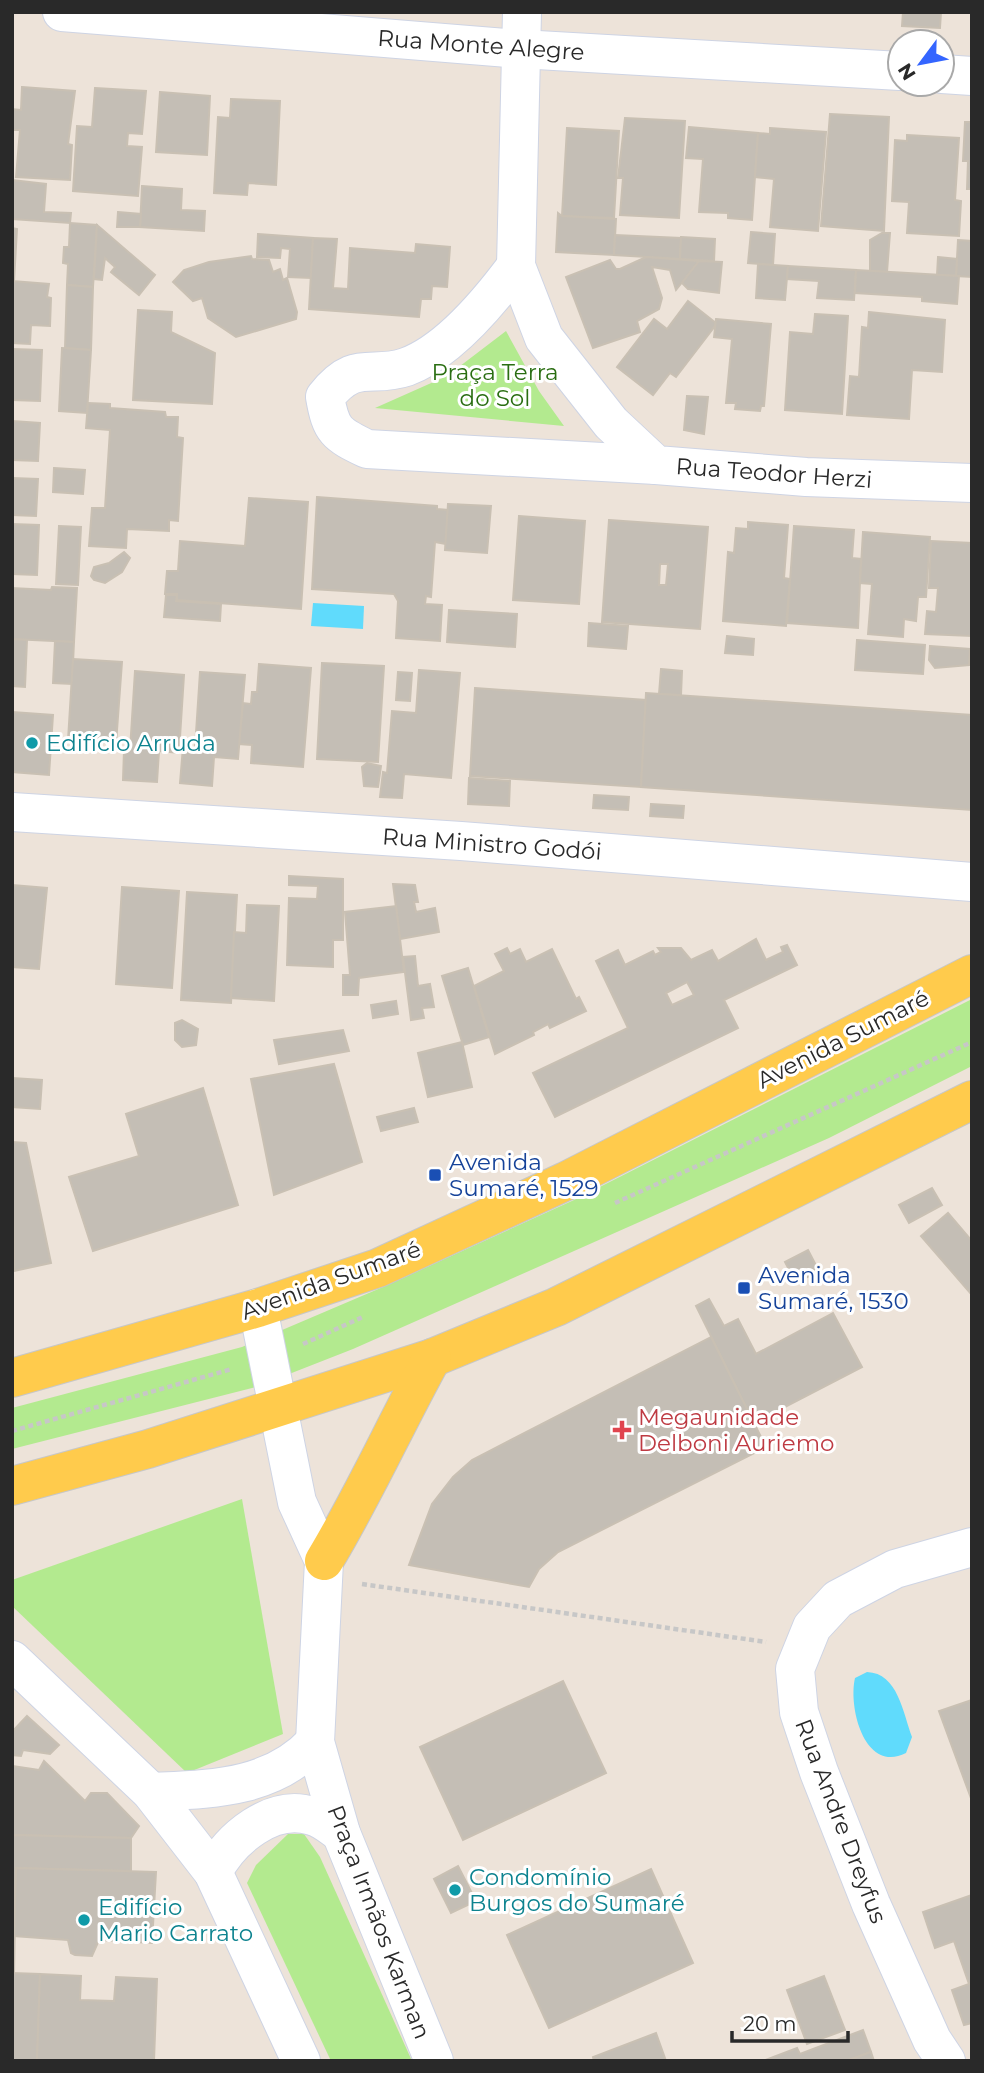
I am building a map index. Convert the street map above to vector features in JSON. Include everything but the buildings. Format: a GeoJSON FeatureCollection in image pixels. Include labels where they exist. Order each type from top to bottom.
{"type":"FeatureCollection","features":[{"type":"Feature","properties":{"kind":"main road","name":"Avenida Sumaré"},"geometry":{"type":"LineString","coordinates":[[12,1378],[258,1308],[378,1268],[542,1192],[972,974]]}},
{"type":"Feature","properties":{"kind":"main road"},"geometry":{"type":"LineString","coordinates":[[12,1486],[148,1449],[432,1358],[556,1307],[972,1100]]}},
{"type":"Feature","properties":{"kind":"main road"},"geometry":{"type":"LineString","coordinates":[[324,1569],[355,1510],[383,1446],[432,1358]]}},
{"type":"Feature","properties":{"kind":"street","name":"Rua Monte Alegre"},"geometry":{"type":"LineString","coordinates":[[62,12],[521,31],[886,70]]}},
{"type":"Feature","properties":{"kind":"street"},"geometry":{"type":"LineString","coordinates":[[521,31],[516,266],[488,304],[427,357],[404,368],[360,370],[336,383],[325,397],[330,424],[341,436],[367,449],[656,465]]}},
{"type":"Feature","properties":{"kind":"street","name":"Rua Teodor Herzi"},"geometry":{"type":"LineString","coordinates":[[516,266],[544,338],[611,424],[656,465],[806,477],[972,483]]}},
{"type":"Feature","properties":{"kind":"street","name":"Rua Ministro Godói"},"geometry":{"type":"LineString","coordinates":[[12,812],[447,840],[972,883]]}},
{"type":"Feature","properties":{"kind":"street"},"geometry":{"type":"LineString","coordinates":[[258,1308],[297,1502],[324,1569]]}},
{"type":"Feature","properties":{"kind":"street","name":"Rua Andre Dreyfus"},"geometry":{"type":"LineString","coordinates":[[946,2061],[932,2039],[871,1905],[819,1772],[799,1712],[794,1669],[812,1627],[838,1599],[895,1569],[972,1547]]}},
{"type":"Feature","properties":{"kind":"street","name":"Praça Irmãos Karman"},"geometry":{"type":"LineString","coordinates":[[324,1569],[315,1742],[341,1833],[434,2061]]}},
{"type":"Feature","properties":{"kind":"street"},"geometry":{"type":"LineString","coordinates":[[12,1660],[151,1792],[213,1872],[301,2061]]}},
{"type":"Feature","properties":{"kind":"street"},"geometry":{"type":"LineString","coordinates":[[151,1792],[229,1787],[254,1781],[301,1757],[315,1742]]}},
{"type":"Feature","properties":{"kind":"street"},"geometry":{"type":"LineString","coordinates":[[213,1872],[222,1854],[244,1834],[283,1814],[309,1815],[341,1833]]}},
{"type":"Feature","properties":{"kind":"path"},"geometry":{"type":"LineString","coordinates":[[324,1569],[803,1648]]}},
{"type":"Feature","properties":{"kind":"green space","name":"Praça Terra do Sol"},"geometry":{"type":"Polygon","coordinates":[[[506,331],[539,391],[564,426],[375,408],[447,376],[506,331]]]}},
{"type":"Feature","properties":{"kind":"green space"},"geometry":{"type":"Polygon","coordinates":[[[972,999],[972,1066],[829,1138],[353,1349],[256,1387],[12,1449],[12,1408],[242,1347],[383,1287],[574,1200],[972,999]]]}},
{"type":"Feature","properties":{"kind":"green space"},"geometry":{"type":"Polygon","coordinates":[[[242,1499],[283,1734],[187,1773],[12,1606],[12,1580],[242,1499]]]}},
{"type":"Feature","properties":{"kind":"green space"},"geometry":{"type":"Polygon","coordinates":[[[288,1834],[304,1834],[320,1857],[412,2061],[331,2061],[247,1883],[256,1865],[288,1834]]]}},
{"type":"Feature","properties":{"kind":"water"},"geometry":{"type":"Polygon","coordinates":[[[313,603],[364,606],[363,629],[311,626],[313,603]]]}},
{"type":"Feature","properties":{"kind":"water"},"geometry":{"type":"Polygon","coordinates":[[[867,1672],[886,1679],[898,1696],[912,1737],[906,1753],[892,1757],[880,1754],[862,1735],[854,1705],[855,1678],[867,1672]]]}},
{"type":"Feature","properties":{"kind":"place","name":"Edifício Arruda"},"geometry":{"type":"Point","coordinates":[32,743]}},
{"type":"Feature","properties":{"kind":"place","name":"Avenida Sumaré, 1529"},"geometry":{"type":"Point","coordinates":[435,1175]}},
{"type":"Feature","properties":{"kind":"place","name":"Avenida Sumaré, 1530"},"geometry":{"type":"Point","coordinates":[744,1288]}},
{"type":"Feature","properties":{"kind":"place","name":"Megaunidade Delboni Auriemo"},"geometry":{"type":"Point","coordinates":[622,1430]}},
{"type":"Feature","properties":{"kind":"place","name":"Condomínio Burgos do Sumaré"},"geometry":{"type":"Point","coordinates":[455,1890]}},
{"type":"Feature","properties":{"kind":"place","name":"Edifício Mario Carrato"},"geometry":{"type":"Point","coordinates":[84,1920]}}]}
